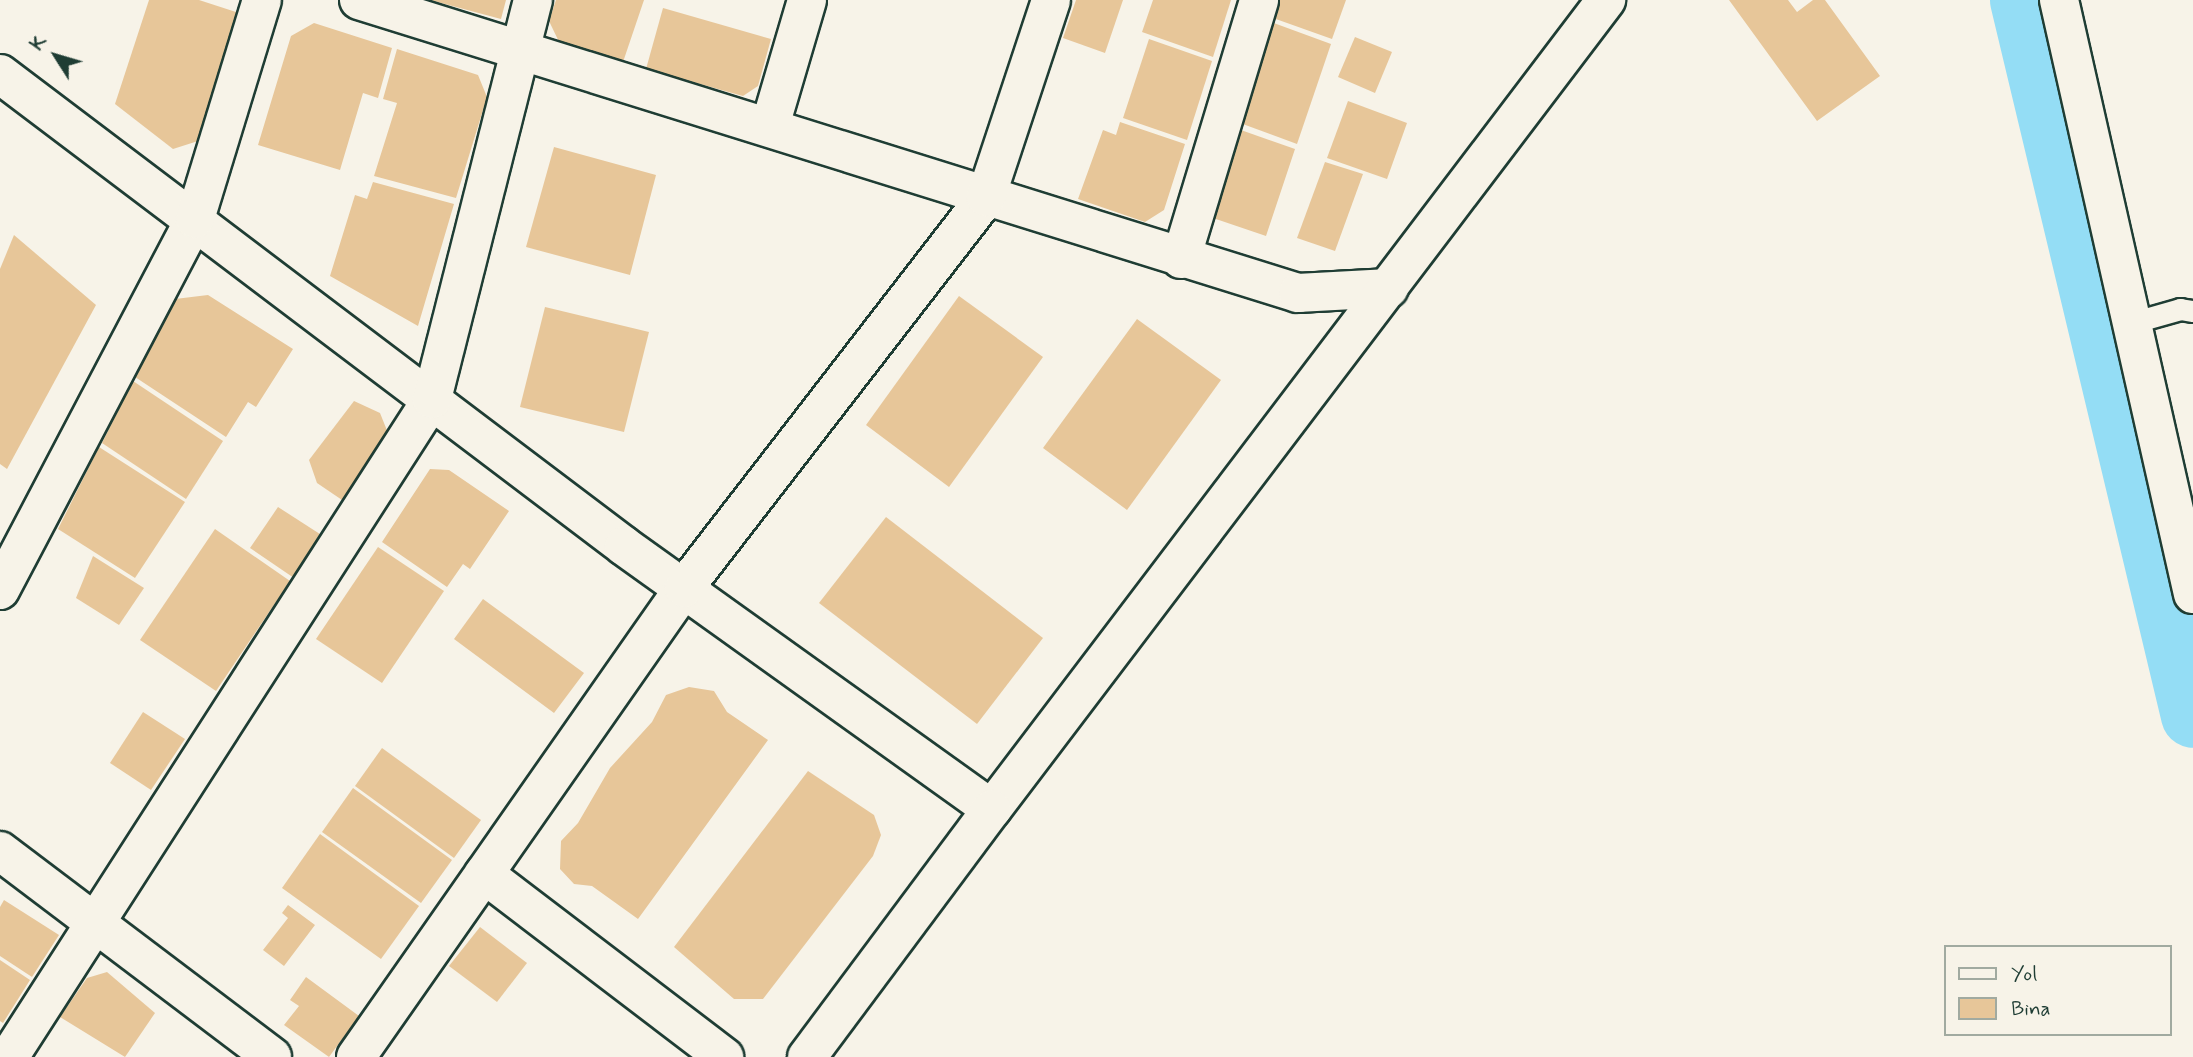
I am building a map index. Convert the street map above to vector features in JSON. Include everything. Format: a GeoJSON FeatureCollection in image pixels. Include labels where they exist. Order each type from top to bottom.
{"type":"FeatureCollection","features":[{"type":"Feature","properties":{"kind":"street"},"geometry":{"type":"LineString","coordinates":[[2,580],[195,219],[262,0]]}},
{"type":"Feature","properties":{"kind":"street"},"geometry":{"type":"LineString","coordinates":[[359,0],[770,126],[986,197],[1298,293],[1388,288]]}},
{"type":"Feature","properties":{"kind":"street"},"geometry":{"type":"LineString","coordinates":[[9,1057],[432,399],[533,0]]}},
{"type":"Feature","properties":{"kind":"street"},"geometry":{"type":"LineString","coordinates":[[770,126],[807,0]]}},
{"type":"Feature","properties":{"kind":"street"},"geometry":{"type":"LineString","coordinates":[[356,1057],[684,588],[986,197],[1051,0]]}},
{"type":"Feature","properties":{"kind":"street"},"geometry":{"type":"LineString","coordinates":[[1181,258],[1259,0]]}},
{"type":"Feature","properties":{"kind":"street"},"geometry":{"type":"LineString","coordinates":[[807,1057],[1606,0]]}},
{"type":"Feature","properties":{"kind":"street"},"geometry":{"type":"LineString","coordinates":[[2059,0],[2193,594]]}},
{"type":"Feature","properties":{"kind":"street"},"geometry":{"type":"LineString","coordinates":[[0,74],[684,588],[992,809]]}},
{"type":"Feature","properties":{"kind":"street"},"geometry":{"type":"LineString","coordinates":[[0,851],[98,921],[272,1057]]}},
{"type":"Feature","properties":{"kind":"street"},"geometry":{"type":"LineString","coordinates":[[484,874],[724,1057]]}},
{"type":"Feature","properties":{"kind":"lane"},"geometry":{"type":"LineString","coordinates":[[2131,323],[2179,309],[2193,311]]}},
{"type":"Feature","properties":{"kind":"building"},"geometry":{"type":"Polygon","coordinates":[[[149,0],[199,0],[239,13],[198,141],[173,149],[115,104],[149,0]]]}},
{"type":"Feature","properties":{"kind":"building"},"geometry":{"type":"Polygon","coordinates":[[[430,0],[506,0],[501,19],[430,0]]]}},
{"type":"Feature","properties":{"kind":"building"},"geometry":{"type":"Polygon","coordinates":[[[556,0],[644,0],[622,65],[561,46],[549,21],[556,0]]]}},
{"type":"Feature","properties":{"kind":"building"},"geometry":{"type":"Polygon","coordinates":[[[1076,0],[1123,0],[1105,53],[1063,38],[1076,0]]]}},
{"type":"Feature","properties":{"kind":"building"},"geometry":{"type":"Polygon","coordinates":[[[1153,0],[1231,0],[1213,57],[1142,32],[1153,0]]]}},
{"type":"Feature","properties":{"kind":"building"},"geometry":{"type":"Polygon","coordinates":[[[1278,0],[1346,0],[1332,39],[1273,18],[1278,0]]]}},
{"type":"Feature","properties":{"kind":"building"},"geometry":{"type":"Polygon","coordinates":[[[1729,0],[1788,0],[1797,12],[1813,0],[1825,0],[1880,76],[1817,121],[1729,0]]]}},
{"type":"Feature","properties":{"kind":"building"},"geometry":{"type":"Polygon","coordinates":[[[663,8],[771,39],[758,86],[743,96],[646,69],[663,8]]]}},
{"type":"Feature","properties":{"kind":"building"},"geometry":{"type":"Polygon","coordinates":[[[1271,22],[1331,44],[1297,144],[1240,123],[1271,22]]]}},
{"type":"Feature","properties":{"kind":"building"},"geometry":{"type":"Polygon","coordinates":[[[314,23],[392,48],[378,98],[363,93],[340,170],[258,145],[291,36],[314,23]]]}},
{"type":"Feature","properties":{"kind":"building"},"geometry":{"type":"Polygon","coordinates":[[[1355,37],[1392,52],[1375,93],[1338,77],[1355,37]]]}},
{"type":"Feature","properties":{"kind":"building"},"geometry":{"type":"Polygon","coordinates":[[[1149,39],[1212,61],[1187,140],[1123,118],[1149,39]]]}},
{"type":"Feature","properties":{"kind":"building"},"geometry":{"type":"Polygon","coordinates":[[[397,49],[478,75],[487,97],[456,198],[374,176],[397,103],[383,99],[397,49]]]}},
{"type":"Feature","properties":{"kind":"building"},"geometry":{"type":"Polygon","coordinates":[[[1348,101],[1407,123],[1387,179],[1327,158],[1348,101]]]}},
{"type":"Feature","properties":{"kind":"building"},"geometry":{"type":"Polygon","coordinates":[[[1120,122],[1185,144],[1164,210],[1145,222],[1078,199],[1103,130],[1116,135],[1120,122]]]}},
{"type":"Feature","properties":{"kind":"building"},"geometry":{"type":"Polygon","coordinates":[[[1238,129],[1295,149],[1266,236],[1210,217],[1238,129]]]}},
{"type":"Feature","properties":{"kind":"building"},"geometry":{"type":"Polygon","coordinates":[[[554,147],[656,175],[630,275],[526,247],[554,147]]]}},
{"type":"Feature","properties":{"kind":"building"},"geometry":{"type":"Polygon","coordinates":[[[1325,162],[1363,174],[1335,251],[1297,238],[1325,162]]]}},
{"type":"Feature","properties":{"kind":"building"},"geometry":{"type":"Polygon","coordinates":[[[373,182],[454,204],[418,326],[330,276],[355,195],[367,199],[373,182]]]}},
{"type":"Feature","properties":{"kind":"building"},"geometry":{"type":"Polygon","coordinates":[[[14,235],[96,305],[7,469],[0,464],[0,269],[14,235]]]}},
{"type":"Feature","properties":{"kind":"building"},"geometry":{"type":"Polygon","coordinates":[[[208,295],[293,349],[256,407],[248,402],[226,437],[135,377],[175,299],[208,295]]]}},
{"type":"Feature","properties":{"kind":"building"},"geometry":{"type":"Polygon","coordinates":[[[959,296],[1043,357],[949,487],[866,425],[959,296]]]}},
{"type":"Feature","properties":{"kind":"building"},"geometry":{"type":"Polygon","coordinates":[[[545,307],[649,332],[624,432],[520,407],[545,307]]]}},
{"type":"Feature","properties":{"kind":"building"},"geometry":{"type":"Polygon","coordinates":[[[1137,319],[1221,380],[1127,510],[1043,448],[1137,319]]]}},
{"type":"Feature","properties":{"kind":"building"},"geometry":{"type":"Polygon","coordinates":[[[133,381],[223,441],[186,499],[102,443],[133,381]]]}},
{"type":"Feature","properties":{"kind":"building"},"geometry":{"type":"Polygon","coordinates":[[[354,401],[380,413],[390,438],[345,502],[317,483],[309,460],[354,401]]]}},
{"type":"Feature","properties":{"kind":"building"},"geometry":{"type":"Polygon","coordinates":[[[99,447],[185,502],[135,578],[58,529],[99,447]]]}},
{"type":"Feature","properties":{"kind":"building"},"geometry":{"type":"Polygon","coordinates":[[[430,469],[449,470],[509,511],[470,569],[463,564],[447,587],[382,542],[430,469]]]}},
{"type":"Feature","properties":{"kind":"building"},"geometry":{"type":"Polygon","coordinates":[[[278,507],[323,536],[294,578],[250,548],[278,507]]]}},
{"type":"Feature","properties":{"kind":"building"},"geometry":{"type":"Polygon","coordinates":[[[886,517],[1043,638],[977,724],[819,603],[886,517]]]}},
{"type":"Feature","properties":{"kind":"building"},"geometry":{"type":"Polygon","coordinates":[[[215,529],[290,581],[216,691],[140,640],[215,529]]]}},
{"type":"Feature","properties":{"kind":"building"},"geometry":{"type":"Polygon","coordinates":[[[378,547],[444,591],[382,683],[316,639],[378,547]]]}},
{"type":"Feature","properties":{"kind":"building"},"geometry":{"type":"Polygon","coordinates":[[[93,556],[144,588],[119,625],[76,598],[93,556]]]}},
{"type":"Feature","properties":{"kind":"building"},"geometry":{"type":"Polygon","coordinates":[[[483,599],[584,673],[554,713],[454,639],[483,599]]]}},
{"type":"Feature","properties":{"kind":"building"},"geometry":{"type":"Polygon","coordinates":[[[689,687],[714,691],[727,712],[768,740],[638,919],[592,886],[574,884],[560,869],[561,841],[578,823],[610,768],[652,722],[666,695],[689,687]]]}},
{"type":"Feature","properties":{"kind":"building"},"geometry":{"type":"Polygon","coordinates":[[[143,712],[185,739],[151,790],[110,763],[143,712]]]}},
{"type":"Feature","properties":{"kind":"building"},"geometry":{"type":"Polygon","coordinates":[[[382,748],[481,820],[454,858],[355,786],[382,748]]]}},
{"type":"Feature","properties":{"kind":"building"},"geometry":{"type":"Polygon","coordinates":[[[808,771],[874,815],[881,835],[873,856],[763,999],[734,999],[674,947],[808,771]]]}},
{"type":"Feature","properties":{"kind":"building"},"geometry":{"type":"Polygon","coordinates":[[[353,788],[452,860],[421,903],[322,832],[353,788]]]}},
{"type":"Feature","properties":{"kind":"building"},"geometry":{"type":"Polygon","coordinates":[[[320,834],[419,906],[381,959],[282,888],[320,834]]]}},
{"type":"Feature","properties":{"kind":"building"},"geometry":{"type":"Polygon","coordinates":[[[4,900],[59,935],[32,977],[0,956],[0,907],[4,900]]]}},
{"type":"Feature","properties":{"kind":"building"},"geometry":{"type":"Polygon","coordinates":[[[288,905],[315,925],[284,966],[263,950],[288,918],[282,913],[288,905]]]}},
{"type":"Feature","properties":{"kind":"building"},"geometry":{"type":"Polygon","coordinates":[[[480,927],[527,963],[497,1002],[449,966],[480,927]]]}},
{"type":"Feature","properties":{"kind":"building"},"geometry":{"type":"Polygon","coordinates":[[[0,960],[30,980],[3,1023],[0,1021],[0,960]]]}},
{"type":"Feature","properties":{"kind":"building"},"geometry":{"type":"Polygon","coordinates":[[[107,972],[155,1013],[125,1057],[60,1017],[87,978],[107,972]]]}},
{"type":"Feature","properties":{"kind":"building"},"geometry":{"type":"Polygon","coordinates":[[[306,977],[359,1016],[329,1057],[284,1025],[299,1006],[290,1000],[306,977]]]}},
{"type":"Feature","properties":{"kind":"waterway"},"geometry":{"type":"LineString","coordinates":[[2022,0],[2193,715]]}}]}
